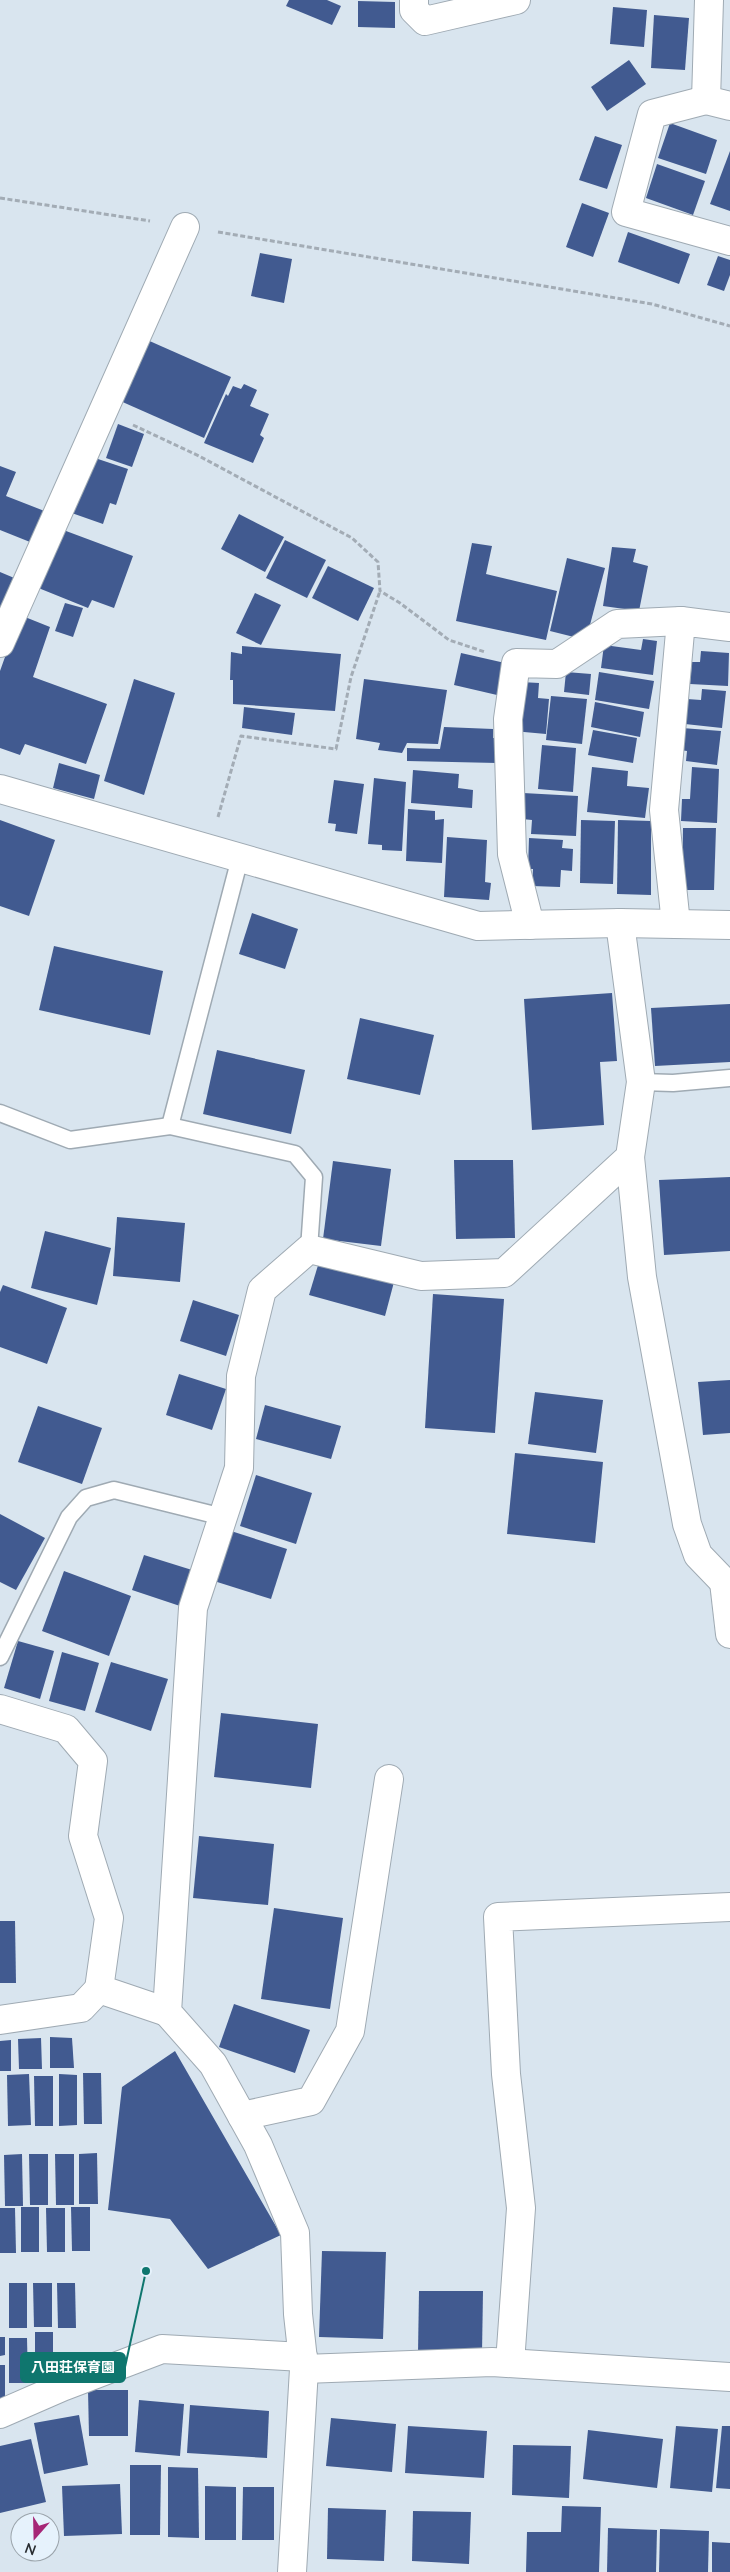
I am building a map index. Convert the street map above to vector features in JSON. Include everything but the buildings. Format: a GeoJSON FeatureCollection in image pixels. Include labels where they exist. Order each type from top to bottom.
{"type":"FeatureCollection","features":[{"type":"Feature","properties":{"kind":"street"},"geometry":{"type":"LineString","coordinates":[[414,0],[414,10],[425,21],[516,0]]}},
{"type":"Feature","properties":{"kind":"street"},"geometry":{"type":"LineString","coordinates":[[709,0],[718,103],[652,114],[626,212],[730,241]]}},
{"type":"Feature","properties":{"kind":"street"},"geometry":{"type":"LineString","coordinates":[[0,643],[185,227]]}},
{"type":"Feature","properties":{"kind":"street"},"geometry":{"type":"LineString","coordinates":[[676,924],[664,810],[681,621]]}},
{"type":"Feature","properties":{"kind":"street"},"geometry":{"type":"LineString","coordinates":[[530,925],[512,854],[508,719],[516,663],[557,664],[616,624],[681,621],[730,627]]}},
{"type":"Feature","properties":{"kind":"street"},"geometry":{"type":"LineString","coordinates":[[0,790],[478,926],[620,923],[730,925]]}},
{"type":"Feature","properties":{"kind":"street"},"geometry":{"type":"LineString","coordinates":[[620,923],[641,1082],[630,1156],[642,1277],[687,1524],[698,1555],[727,1583],[730,1634]]}},
{"type":"Feature","properties":{"kind":"street"},"geometry":{"type":"LineString","coordinates":[[168,2012],[193,1608],[239,1468],[241,1376],[262,1290],[309,1249],[421,1276],[504,1273],[630,1156]]}},
{"type":"Feature","properties":{"kind":"street"},"geometry":{"type":"LineString","coordinates":[[0,1709],[66,1729],[93,1761],[83,1836],[109,1918],[99,1989],[82,2008],[0,2020]]}},
{"type":"Feature","properties":{"kind":"street"},"geometry":{"type":"LineString","coordinates":[[242,2116],[311,2101],[350,2031],[389,1779]]}},
{"type":"Feature","properties":{"kind":"street"},"geometry":{"type":"LineString","coordinates":[[510,2363],[521,2208],[506,2074],[498,1917],[730,1907]]}},
{"type":"Feature","properties":{"kind":"street"},"geometry":{"type":"LineString","coordinates":[[99,1989],[168,2012],[213,2064],[258,2145],[295,2233],[298,2314],[303,2363],[292,2572]]}},
{"type":"Feature","properties":{"kind":"street"},"geometry":{"type":"LineString","coordinates":[[0,2414],[62,2387],[162,2349],[303,2363],[510,2363],[730,2377]]}},
{"type":"Feature","properties":{"kind":"lane"},"geometry":{"type":"LineString","coordinates":[[170,1126],[240,858]]}},
{"type":"Feature","properties":{"kind":"lane"},"geometry":{"type":"LineString","coordinates":[[641,1082],[673,1083],[730,1078]]}},
{"type":"Feature","properties":{"kind":"lane"},"geometry":{"type":"LineString","coordinates":[[0,1114],[70,1140],[170,1126],[295,1154],[314,1176],[309,1249]]}},
{"type":"Feature","properties":{"kind":"lane"},"geometry":{"type":"LineString","coordinates":[[0,1656],[70,1517],[86,1498],[114,1490],[223,1517]]}},
{"type":"Feature","properties":{"kind":"path"},"geometry":{"type":"LineString","coordinates":[[0,198],[652,304],[730,326]]}},
{"type":"Feature","properties":{"kind":"path"},"geometry":{"type":"LineString","coordinates":[[104,410],[198,456],[352,538],[378,562],[380,591],[351,677],[336,749],[241,736],[209,849]]}},
{"type":"Feature","properties":{"kind":"path"},"geometry":{"type":"LineString","coordinates":[[380,591],[400,603],[449,640],[516,663]]}},
{"type":"Feature","properties":{"kind":"place","name":"八田荘保育園"},"geometry":{"type":"Point","coordinates":[146,2271]}}]}
